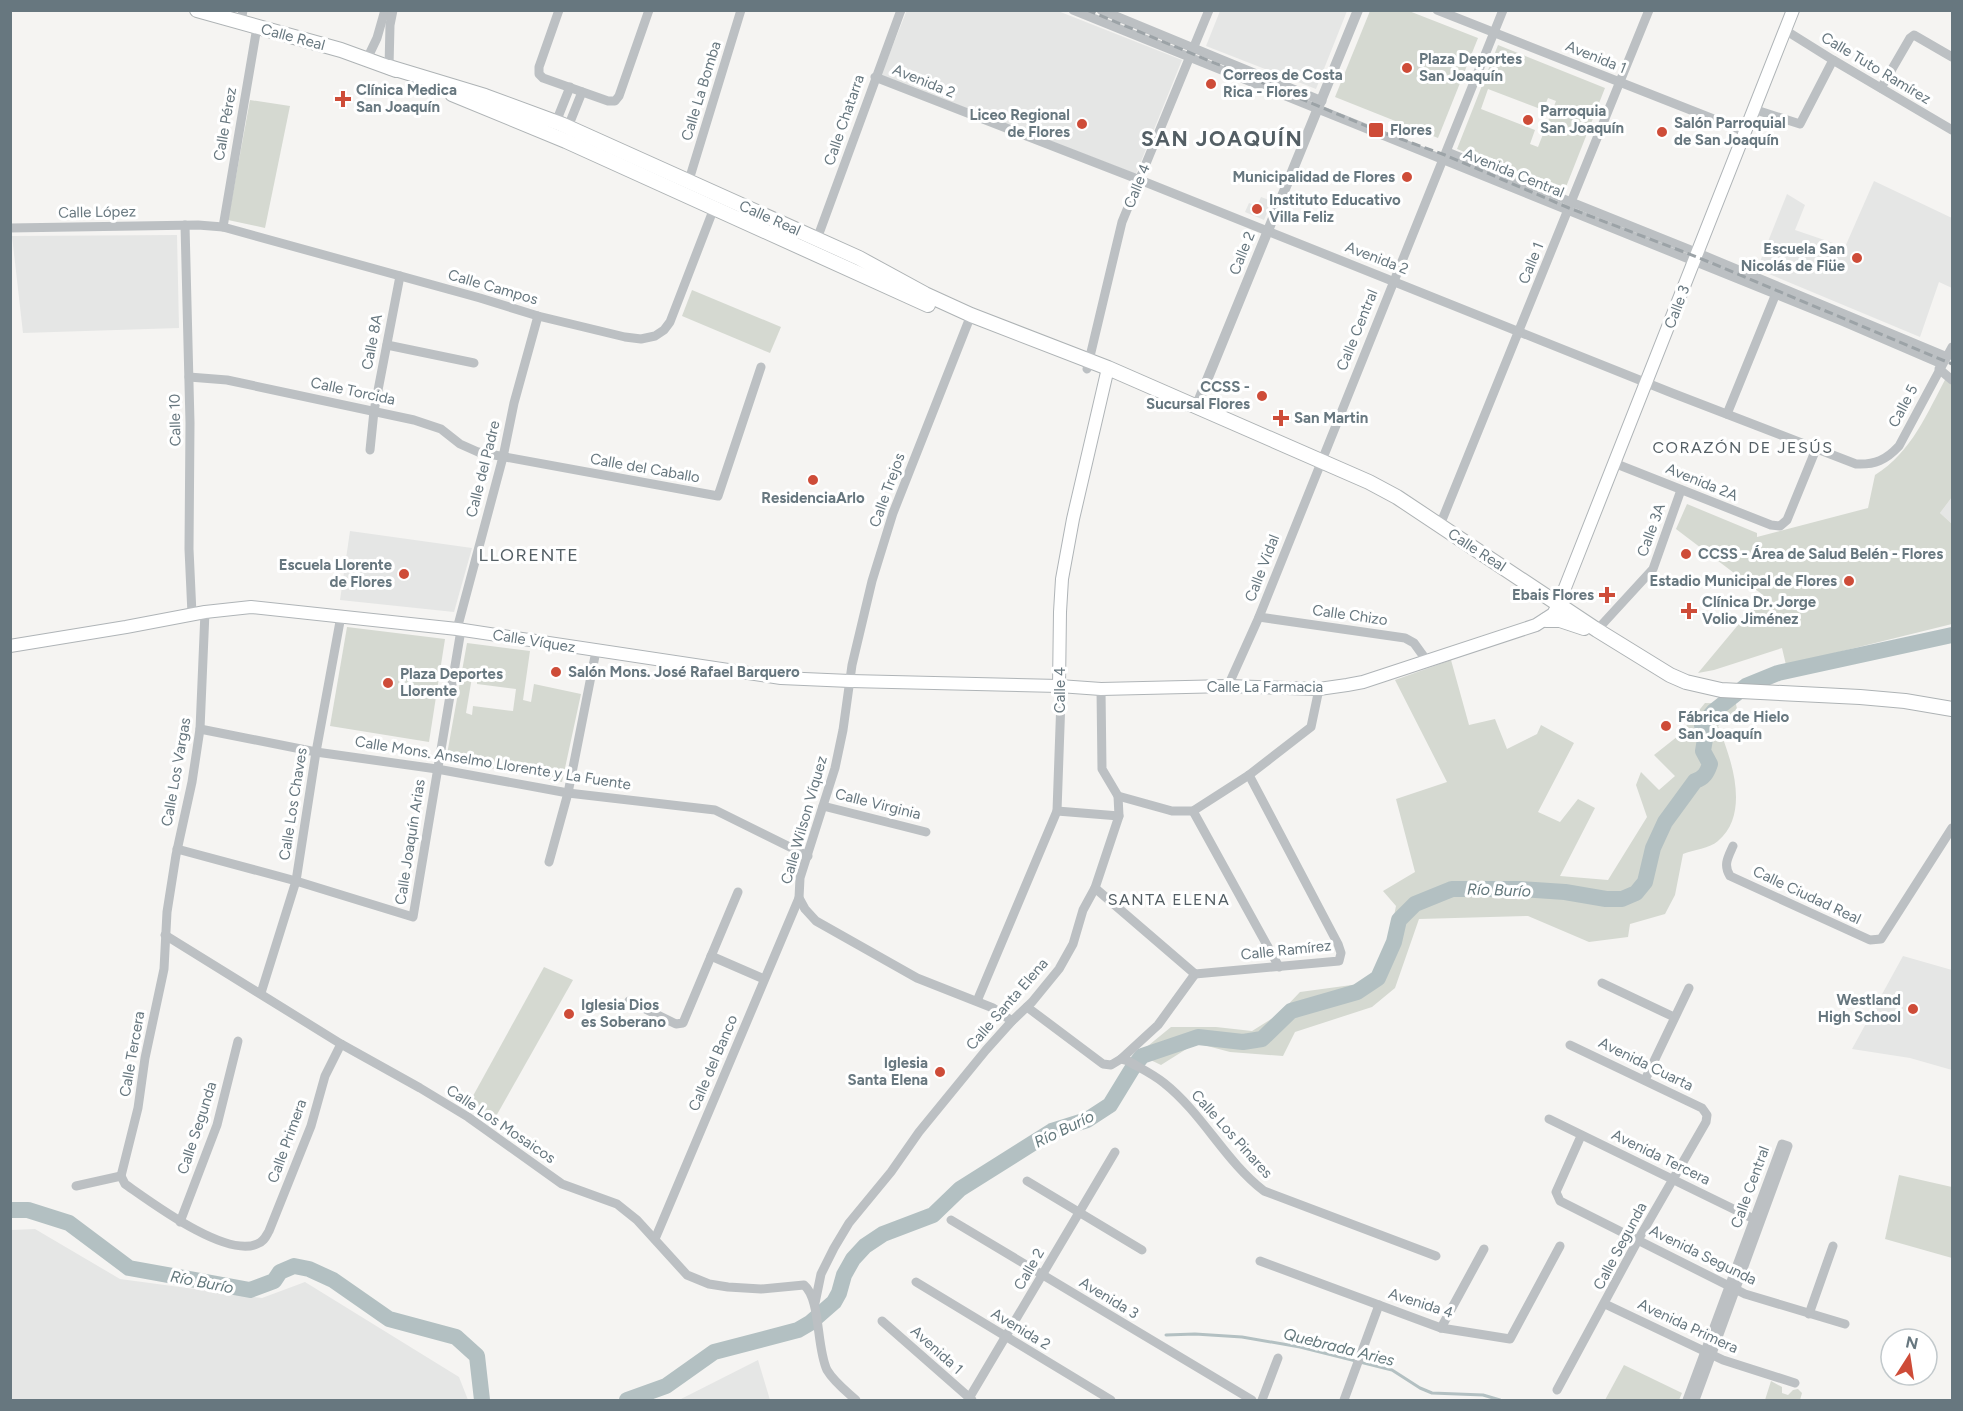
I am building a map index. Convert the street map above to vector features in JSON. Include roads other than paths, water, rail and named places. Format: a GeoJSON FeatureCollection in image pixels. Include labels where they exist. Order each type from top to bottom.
{"type":"FeatureCollection","features":[{"type":"Feature","properties":{"kind":"main road","name":"Calle Real"},"geometry":{"type":"LineString","coordinates":[[197,10],[242,17],[257,27],[341,50],[388,67],[634,171],[864,275],[969,319],[1145,386],[1369,482],[1397,497],[1597,630],[1670,675],[1686,682],[1721,690],[1860,696],[1905,700],[1953,709]]}},
{"type":"Feature","properties":{"kind":"main road","name":"Calle 3"},"geometry":{"type":"LineString","coordinates":[[1559,603],[1793,10]]}},
{"type":"Feature","properties":{"kind":"main road","name":"Calle Real"},"geometry":{"type":"LineString","coordinates":[[388,67],[485,96],[562,124],[860,258],[969,319]]}},
{"type":"Feature","properties":{"kind":"main road"},"geometry":{"type":"LineString","coordinates":[[634,171],[660,175],[679,183],[689,180],[693,190],[711,200],[714,208],[721,204],[752,215],[767,217]]}},
{"type":"Feature","properties":{"kind":"main road"},"geometry":{"type":"LineString","coordinates":[[781,237],[812,242],[817,239],[824,249],[848,261],[864,275]]}},
{"type":"Feature","properties":{"kind":"main road","name":"Calle 4"},"geometry":{"type":"LineString","coordinates":[[1059,686],[1062,579],[1073,519],[1107,372]]}},
{"type":"Feature","properties":{"kind":"main road"},"geometry":{"type":"LineString","coordinates":[[1546,620],[1553,614],[1559,603]]}},
{"type":"Feature","properties":{"kind":"main road","name":"Calle Víquez"},"geometry":{"type":"LineString","coordinates":[[10,646],[199,613],[251,607],[459,629],[781,678],[1059,686]]}},
{"type":"Feature","properties":{"kind":"main road"},"geometry":{"type":"LineString","coordinates":[[1546,620],[1560,620],[1590,630],[1597,630]]}},
{"type":"Feature","properties":{"kind":"main road","name":"Calle La Farmacia"},"geometry":{"type":"LineString","coordinates":[[1059,686],[1101,689],[1228,686],[1319,689],[1363,682],[1546,620]]}},
{"type":"Feature","properties":{"kind":"street"},"geometry":{"type":"LineString","coordinates":[[385,10],[388,67]]}},
{"type":"Feature","properties":{"kind":"street"},"geometry":{"type":"LineString","coordinates":[[367,59],[393,10]]}},
{"type":"Feature","properties":{"kind":"street"},"geometry":{"type":"LineString","coordinates":[[559,10],[539,67],[539,74],[543,78],[608,101],[615,101],[619,96],[649,10]]}},
{"type":"Feature","properties":{"kind":"street","name":"Calle La Bomba"},"geometry":{"type":"LineString","coordinates":[[689,180],[741,10]]}},
{"type":"Feature","properties":{"kind":"street","name":"Calle Chatarra"},"geometry":{"type":"LineString","coordinates":[[817,239],[901,10]]}},
{"type":"Feature","properties":{"kind":"street","name":"Avenida Central"},"geometry":{"type":"LineString","coordinates":[[1073,10],[1189,58],[1320,106],[1777,291],[1943,363],[1953,380]]}},
{"type":"Feature","properties":{"kind":"street","name":"Calle 4"},"geometry":{"type":"LineString","coordinates":[[1088,365],[1116,242],[1209,10]]}},
{"type":"Feature","properties":{"kind":"street","name":"Calle 2"},"geometry":{"type":"LineString","coordinates":[[1196,407],[1358,10]]}},
{"type":"Feature","properties":{"kind":"street","name":"Avenida 1"},"geometry":{"type":"LineString","coordinates":[[1437,10],[1744,131]]}},
{"type":"Feature","properties":{"kind":"street","name":"Calle Central"},"geometry":{"type":"LineString","coordinates":[[1320,460],[1503,10]]}},
{"type":"Feature","properties":{"kind":"street","name":"Calle 1"},"geometry":{"type":"LineString","coordinates":[[1440,525],[1649,10]]}},
{"type":"Feature","properties":{"kind":"street"},"geometry":{"type":"LineString","coordinates":[[1100,21],[1103,11]]}},
{"type":"Feature","properties":{"kind":"street","name":"Avenida Central"},"geometry":{"type":"LineString","coordinates":[[1103,11],[1320,106]]}},
{"type":"Feature","properties":{"kind":"street","name":"Calle Tuto Ramírez"},"geometry":{"type":"LineString","coordinates":[[1787,21],[1833,60],[1953,130]]}},
{"type":"Feature","properties":{"kind":"street","name":"Calle Pérez"},"geometry":{"type":"LineString","coordinates":[[223,227],[257,27]]}},
{"type":"Feature","properties":{"kind":"street"},"geometry":{"type":"LineString","coordinates":[[1881,88],[1910,38],[1914,35],[1953,57]]}},
{"type":"Feature","properties":{"kind":"street"},"geometry":{"type":"LineString","coordinates":[[1753,109],[1800,124],[1833,60]]}},
{"type":"Feature","properties":{"kind":"street","name":"Avenida 2"},"geometry":{"type":"LineString","coordinates":[[875,77],[1816,449],[1856,464],[1868,465]]}},
{"type":"Feature","properties":{"kind":"street"},"geometry":{"type":"LineString","coordinates":[[562,124],[570,87]]}},
{"type":"Feature","properties":{"kind":"street"},"geometry":{"type":"LineString","coordinates":[[562,124],[582,92]]}},
{"type":"Feature","properties":{"kind":"street","name":"Calle Campos"},"geometry":{"type":"LineString","coordinates":[[185,225],[223,227],[538,316],[632,338],[647,338],[660,334],[676,311],[714,208]]}},
{"type":"Feature","properties":{"kind":"street","name":"Calle López"},"geometry":{"type":"LineString","coordinates":[[10,228],[185,225]]}},
{"type":"Feature","properties":{"kind":"street","name":"Calle 10"},"geometry":{"type":"LineString","coordinates":[[185,225],[189,377],[189,549],[199,613]]}},
{"type":"Feature","properties":{"kind":"street","name":"Calle 8A"},"geometry":{"type":"LineString","coordinates":[[370,450],[374,411],[400,276]]}},
{"type":"Feature","properties":{"kind":"street"},"geometry":{"type":"LineString","coordinates":[[1727,414],[1777,291]]}},
{"type":"Feature","properties":{"kind":"street","name":"Calle del Padre"},"geometry":{"type":"LineString","coordinates":[[459,629],[503,457],[514,403],[538,316]]}},
{"type":"Feature","properties":{"kind":"street","name":"Calle Trejos"},"geometry":{"type":"LineString","coordinates":[[850,681],[872,581],[893,513],[969,319]]}},
{"type":"Feature","properties":{"kind":"street"},"geometry":{"type":"LineString","coordinates":[[387,345],[474,363]]}},
{"type":"Feature","properties":{"kind":"street","name":"Calle 5"},"geometry":{"type":"LineString","coordinates":[[1868,465],[1881,462],[1899,446],[1953,347]]}},
{"type":"Feature","properties":{"kind":"street","name":"Calle del Caballo"},"geometry":{"type":"LineString","coordinates":[[503,457],[718,496],[761,367]]}},
{"type":"Feature","properties":{"kind":"street","name":"Calle Torcida"},"geometry":{"type":"LineString","coordinates":[[189,377],[227,380],[428,424],[441,429],[469,449],[503,457]]}},
{"type":"Feature","properties":{"kind":"street","name":"Avenida 2A"},"geometry":{"type":"LineString","coordinates":[[1614,464],[1771,525],[1780,526],[1787,520],[1816,449]]}},
{"type":"Feature","properties":{"kind":"street","name":"Calle Vidal"},"geometry":{"type":"LineString","coordinates":[[1228,686],[1259,617],[1320,460]]}},
{"type":"Feature","properties":{"kind":"street","name":"Calle 3A"},"geometry":{"type":"LineString","coordinates":[[1597,630],[1653,569],[1681,490]]}},
{"type":"Feature","properties":{"kind":"street","name":"Calle Los Vargas"},"geometry":{"type":"LineString","coordinates":[[165,935],[177,849],[192,782],[200,729],[199,613]]}},
{"type":"Feature","properties":{"kind":"street","name":"Calle Los Chaves"},"geometry":{"type":"LineString","coordinates":[[261,993],[296,881],[316,752],[341,616]]}},
{"type":"Feature","properties":{"kind":"street","name":"Calle Chizo"},"geometry":{"type":"LineString","coordinates":[[1259,617],[1411,639],[1427,661]]}},
{"type":"Feature","properties":{"kind":"street","name":"Calle Joaquín Arias"},"geometry":{"type":"LineString","coordinates":[[296,881],[413,917],[459,629]]}},
{"type":"Feature","properties":{"kind":"street"},"geometry":{"type":"LineString","coordinates":[[549,862],[568,793],[596,651]]}},
{"type":"Feature","properties":{"kind":"street","name":"Calle Wilson Víquez"},"geometry":{"type":"LineString","coordinates":[[850,681],[843,730],[799,886],[800,898],[805,909],[816,921],[917,978],[977,1001],[1001,1013],[1011,1021]]}},
{"type":"Feature","properties":{"kind":"street","name":"Calle 4"},"geometry":{"type":"LineString","coordinates":[[977,1001],[1057,811],[1061,699],[1059,686]]}},
{"type":"Feature","properties":{"kind":"street","name":"Calle Santa Elena"},"geometry":{"type":"LineString","coordinates":[[814,1303],[821,1274],[849,1222],[891,1172],[926,1123],[1011,1021],[1027,1007],[1059,969],[1073,945],[1083,910],[1095,888],[1119,816],[1118,796],[1102,769],[1101,689]]}},
{"type":"Feature","properties":{"kind":"street"},"geometry":{"type":"LineString","coordinates":[[1118,796],[1172,811],[1193,811],[1250,775],[1311,727],[1319,689]]}},
{"type":"Feature","properties":{"kind":"street","name":"Calle Mons. Anselmo Llorente y La Fuente"},"geometry":{"type":"LineString","coordinates":[[200,729],[316,752],[436,769],[568,793],[715,810],[808,856]]}},
{"type":"Feature","properties":{"kind":"street","name":"Calle Ramírez"},"geometry":{"type":"LineString","coordinates":[[1195,974],[1336,962],[1341,958],[1341,953],[1250,775]]}},
{"type":"Feature","properties":{"kind":"street","name":"Calle Virginia"},"geometry":{"type":"LineString","coordinates":[[823,806],[926,832]]}},
{"type":"Feature","properties":{"kind":"street"},"geometry":{"type":"LineString","coordinates":[[1057,811],[1119,816]]}},
{"type":"Feature","properties":{"kind":"street"},"geometry":{"type":"LineString","coordinates":[[1193,811],[1279,968]]}},
{"type":"Feature","properties":{"kind":"street","name":"Calle Ciudad Real"},"geometry":{"type":"LineString","coordinates":[[1733,846],[1726,869],[1730,876],[1870,940],[1875,940],[1881,939],[1953,828]]}},
{"type":"Feature","properties":{"kind":"street"},"geometry":{"type":"LineString","coordinates":[[177,849],[296,881]]}},
{"type":"Feature","properties":{"kind":"street"},"geometry":{"type":"LineString","coordinates":[[1095,888],[1195,974],[1158,1025],[1125,1060]]}},
{"type":"Feature","properties":{"kind":"street"},"geometry":{"type":"LineString","coordinates":[[629,1002],[676,1024],[682,1023],[738,892]]}},
{"type":"Feature","properties":{"kind":"street","name":"Calle del Banco"},"geometry":{"type":"LineString","coordinates":[[655,1239],[800,898]]}},
{"type":"Feature","properties":{"kind":"street","name":"Calle Los Mosaicos"},"geometry":{"type":"LineString","coordinates":[[165,935],[341,1044],[458,1111],[562,1184],[617,1204],[638,1220],[687,1275],[709,1284],[753,1289],[799,1284],[821,1274]]}},
{"type":"Feature","properties":{"kind":"street","name":"Calle Tercera"},"geometry":{"type":"LineString","coordinates":[[121,1176],[138,1108],[145,1058],[164,969],[165,935]]}},
{"type":"Feature","properties":{"kind":"street"},"geometry":{"type":"LineString","coordinates":[[711,956],[764,979]]}},
{"type":"Feature","properties":{"kind":"street"},"geometry":{"type":"LineString","coordinates":[[1602,983],[1674,1017]]}},
{"type":"Feature","properties":{"kind":"street"},"geometry":{"type":"LineString","coordinates":[[1645,1080],[1689,988]]}},
{"type":"Feature","properties":{"kind":"street","name":"Calle Los Pinares"},"geometry":{"type":"LineString","coordinates":[[1027,1007],[1102,1064],[1111,1065],[1125,1060],[1165,1084],[1189,1107],[1249,1180],[1264,1191],[1436,1256]]}},
{"type":"Feature","properties":{"kind":"street","name":"Calle Segunda"},"geometry":{"type":"LineString","coordinates":[[180,1222],[217,1125],[238,1041]]}},
{"type":"Feature","properties":{"kind":"street","name":"Calle Primera"},"geometry":{"type":"LineString","coordinates":[[180,1222],[234,1246],[249,1247],[262,1242],[269,1231],[311,1126],[325,1076],[341,1044]]}},
{"type":"Feature","properties":{"kind":"street","name":"Avenida Cuarta"},"geometry":{"type":"LineString","coordinates":[[1570,1045],[1702,1108],[1707,1115]]}},
{"type":"Feature","properties":{"kind":"street","name":"Calle Segunda"},"geometry":{"type":"LineString","coordinates":[[1557,1390],[1638,1240],[1706,1122],[1707,1115]]}},
{"type":"Feature","properties":{"kind":"street","name":"Avenida Tercera"},"geometry":{"type":"LineString","coordinates":[[1549,1119],[1757,1220]]}},
{"type":"Feature","properties":{"kind":"street","name":"Avenida Segunda"},"geometry":{"type":"LineString","coordinates":[[1581,1136],[1556,1192],[1560,1201],[1733,1288],[1845,1324]]}},
{"type":"Feature","properties":{"kind":"street","name":"Calle Central"},"geometry":{"type":"LineString","coordinates":[[1687,1401],[1733,1288],[1782,1144],[1788,1146],[1757,1220]]}},
{"type":"Feature","properties":{"kind":"street","name":"Calle 2"},"geometry":{"type":"LineString","coordinates":[[970,1400],[1115,1152]]}},
{"type":"Feature","properties":{"kind":"street"},"geometry":{"type":"LineString","coordinates":[[76,1186],[121,1176],[125,1184],[180,1222]]}},
{"type":"Feature","properties":{"kind":"street"},"geometry":{"type":"LineString","coordinates":[[1027,1181],[1142,1250]]}},
{"type":"Feature","properties":{"kind":"street","name":"Avenida 3"},"geometry":{"type":"LineString","coordinates":[[951,1220],[1252,1401]]}},
{"type":"Feature","properties":{"kind":"street","name":"Avenida 4"},"geometry":{"type":"LineString","coordinates":[[1260,1261],[1441,1328],[1510,1339],[1560,1246]]}},
{"type":"Feature","properties":{"kind":"street"},"geometry":{"type":"LineString","coordinates":[[1809,1314],[1833,1246]]}},
{"type":"Feature","properties":{"kind":"street"},"geometry":{"type":"LineString","coordinates":[[1441,1328],[1484,1249]]}},
{"type":"Feature","properties":{"kind":"street","name":"Avenida 2"},"geometry":{"type":"LineString","coordinates":[[916,1282],[1111,1401]]}},
{"type":"Feature","properties":{"kind":"street"},"geometry":{"type":"LineString","coordinates":[[799,1284],[808,1288],[814,1303],[822,1355],[827,1370],[856,1401]]}},
{"type":"Feature","properties":{"kind":"street","name":"Avenida Primera"},"geometry":{"type":"LineString","coordinates":[[1605,1304],[1708,1354],[1795,1383]]}},
{"type":"Feature","properties":{"kind":"street"},"geometry":{"type":"LineString","coordinates":[[1344,1401],[1379,1305]]}},
{"type":"Feature","properties":{"kind":"street","name":"Avenida 1"},"geometry":{"type":"LineString","coordinates":[[882,1321],[970,1400]]}},
{"type":"Feature","properties":{"kind":"street","name":"Calle Central"},"geometry":{"type":"LineString","coordinates":[[1695,1401],[1708,1354]]}},
{"type":"Feature","properties":{"kind":"street"},"geometry":{"type":"LineString","coordinates":[[1263,1401],[1278,1358]]}},
{"type":"Feature","properties":{"kind":"waterway","name":"Río Burío"},"geometry":{"type":"LineString","coordinates":[[627,1400],[666,1386],[714,1352],[798,1330],[810,1323],[834,1302],[844,1275],[853,1259],[865,1246],[883,1234],[933,1215],[960,1189],[1052,1131],[1087,1120],[1110,1105],[1142,1056],[1198,1037],[1243,1042],[1262,1039],[1291,1011],[1357,992],[1378,978],[1394,942],[1399,920],[1415,904],[1452,889],[1520,889],[1565,892],[1606,899],[1622,899],[1636,893],[1645,882],[1653,848],[1665,822],[1695,781],[1703,777],[1708,770],[1710,764],[1703,751],[1705,739],[1702,725],[1714,711],[1746,686],[1778,673],[1952,635]]}},
{"type":"Feature","properties":{"kind":"waterway","name":"Río Burío"},"geometry":{"type":"LineString","coordinates":[[10,1210],[28,1210],[69,1223],[129,1268],[250,1290],[274,1281],[280,1272],[294,1266],[309,1269],[333,1280],[389,1319],[456,1337],[477,1356],[482,1400]]}},
{"type":"Feature","properties":{"kind":"waterway","name":"Quebrada Aries"},"geometry":{"type":"LineString","coordinates":[[1166,1335],[1242,1337],[1300,1347],[1392,1370],[1432,1393],[1483,1395],[1500,1400]]}},
{"type":"Feature","properties":{"kind":"railway"},"geometry":{"type":"LineString","coordinates":[[1087,10],[1376,130],[1445,155],[1569,208],[1697,257],[1952,364]]}},
{"type":"Feature","properties":{"kind":"place","name":"Plaza Deportes San Joaquín"},"geometry":{"type":"Point","coordinates":[1407,68]}},
{"type":"Feature","properties":{"kind":"place","name":"Correos de Costa Rica - Flores"},"geometry":{"type":"Point","coordinates":[1211,84]}},
{"type":"Feature","properties":{"kind":"place","name":"Clínica Medica San Joaquín"},"geometry":{"type":"Point","coordinates":[343,99]}},
{"type":"Feature","properties":{"kind":"place","name":"Parroquia San Joaquín"},"geometry":{"type":"Point","coordinates":[1528,120]}},
{"type":"Feature","properties":{"kind":"place","name":"Liceo Regional de Flores"},"geometry":{"type":"Point","coordinates":[1082,124]}},
{"type":"Feature","properties":{"kind":"place","name":"Flores"},"geometry":{"type":"Point","coordinates":[1376,130]}},
{"type":"Feature","properties":{"kind":"place","name":"Salón Parroquial de San Joaquín"},"geometry":{"type":"Point","coordinates":[1662,132]}},
{"type":"Feature","properties":{"kind":"place","name":"Municipalidad de Flores"},"geometry":{"type":"Point","coordinates":[1407,177]}},
{"type":"Feature","properties":{"kind":"place","name":"Instituto Educativo Villa Feliz"},"geometry":{"type":"Point","coordinates":[1257,209]}},
{"type":"Feature","properties":{"kind":"place","name":"Escuela San Nicolás de Flüe"},"geometry":{"type":"Point","coordinates":[1857,258]}},
{"type":"Feature","properties":{"kind":"place","name":"CCSS - Sucursal Flores"},"geometry":{"type":"Point","coordinates":[1262,396]}},
{"type":"Feature","properties":{"kind":"place","name":"San Martin"},"geometry":{"type":"Point","coordinates":[1281,418]}},
{"type":"Feature","properties":{"kind":"place","name":"ResidenciaArlo"},"geometry":{"type":"Point","coordinates":[813,480]}},
{"type":"Feature","properties":{"kind":"place","name":"CCSS - Área de Salud Belén - Flores"},"geometry":{"type":"Point","coordinates":[1686,554]}},
{"type":"Feature","properties":{"kind":"place","name":"Escuela Llorente de Flores"},"geometry":{"type":"Point","coordinates":[404,574]}},
{"type":"Feature","properties":{"kind":"place","name":"Estadio Municipal de Flores"},"geometry":{"type":"Point","coordinates":[1849,581]}},
{"type":"Feature","properties":{"kind":"place","name":"Ebais Flores"},"geometry":{"type":"Point","coordinates":[1607,595]}},
{"type":"Feature","properties":{"kind":"place","name":"Clínica Dr. Jorge Volio Jiménez"},"geometry":{"type":"Point","coordinates":[1689,611]}},
{"type":"Feature","properties":{"kind":"place","name":"Salón Mons. José Rafael Barquero"},"geometry":{"type":"Point","coordinates":[556,672]}},
{"type":"Feature","properties":{"kind":"place","name":"Plaza Deportes Llorente"},"geometry":{"type":"Point","coordinates":[388,683]}},
{"type":"Feature","properties":{"kind":"place","name":"Fábrica de Hielo San Joaquín"},"geometry":{"type":"Point","coordinates":[1666,726]}},
{"type":"Feature","properties":{"kind":"place","name":"Westland High School"},"geometry":{"type":"Point","coordinates":[1913,1009]}},
{"type":"Feature","properties":{"kind":"place","name":"Iglesia Dios es Soberano"},"geometry":{"type":"Point","coordinates":[569,1014]}},
{"type":"Feature","properties":{"kind":"place","name":"Iglesia Santa Elena"},"geometry":{"type":"Point","coordinates":[940,1072]}},
{"type":"Feature","properties":{"kind":"district","name":"SAN JOAQUÍN"},"geometry":{"type":"Point","coordinates":[1222,138]}},
{"type":"Feature","properties":{"kind":"district","name":"CORAZÓN DE JESÚS"},"geometry":{"type":"Point","coordinates":[1743,447]}},
{"type":"Feature","properties":{"kind":"district","name":"LLORENTE"},"geometry":{"type":"Point","coordinates":[529,555]}},
{"type":"Feature","properties":{"kind":"district","name":"SANTA ELENA"},"geometry":{"type":"Point","coordinates":[1169,899]}}]}
